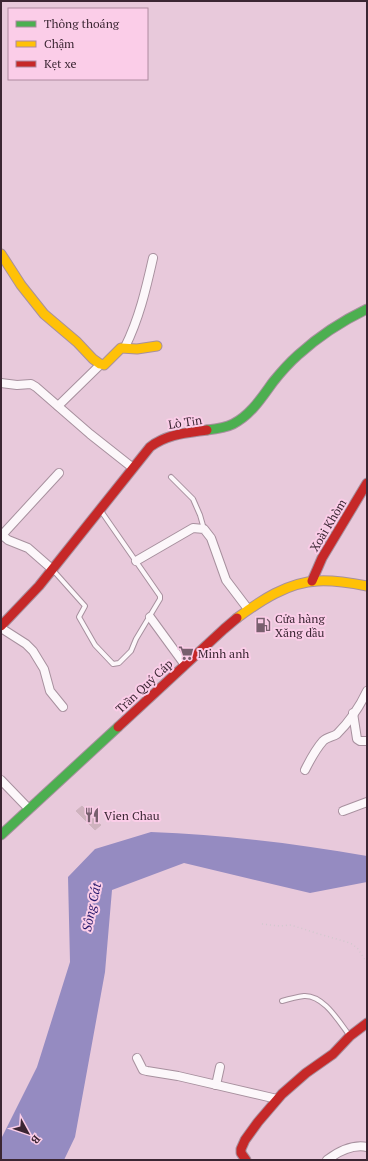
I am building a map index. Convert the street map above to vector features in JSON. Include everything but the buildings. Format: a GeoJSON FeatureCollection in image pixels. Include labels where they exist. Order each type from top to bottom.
{"type":"FeatureCollection","features":[{"type":"Feature","properties":{"kind":"street"},"geometry":{"type":"LineString","coordinates":[[1,254],[15,277],[44,314],[77,342],[95,362],[100,365]]}},
{"type":"Feature","properties":{"kind":"street"},"geometry":{"type":"LineString","coordinates":[[125,348],[133,332],[139,314],[153,258]]}},
{"type":"Feature","properties":{"kind":"street","name":"Lò Tỉn"},"geometry":{"type":"LineString","coordinates":[[1,627],[32,594],[150,447],[165,437],[224,428],[237,422],[253,407],[279,375],[301,353],[341,322],[367,309]]}},
{"type":"Feature","properties":{"kind":"street"},"geometry":{"type":"LineString","coordinates":[[58,406],[100,365],[104,365],[121,348],[137,349],[157,346]]}},
{"type":"Feature","properties":{"kind":"street"},"geometry":{"type":"LineString","coordinates":[[1,383],[34,385],[90,434],[133,468]]}},
{"type":"Feature","properties":{"kind":"street"},"geometry":{"type":"LineString","coordinates":[[52,569],[28,548],[8,540],[1,534],[59,473]]}},
{"type":"Feature","properties":{"kind":"street","name":"Xoài Khòm"},"geometry":{"type":"LineString","coordinates":[[312,581],[315,571],[322,558],[367,483]]}},
{"type":"Feature","properties":{"kind":"street"},"geometry":{"type":"LineString","coordinates":[[136,561],[193,528],[204,529],[211,538],[226,580],[248,609]]}},
{"type":"Feature","properties":{"kind":"street","name":"Trần Quý Cáp"},"geometry":{"type":"LineString","coordinates":[[1,835],[224,629],[248,609],[301,583],[312,581],[336,581],[367,586]]}},
{"type":"Feature","properties":{"kind":"street"},"geometry":{"type":"LineString","coordinates":[[150,617],[185,665]]}},
{"type":"Feature","properties":{"kind":"street"},"geometry":{"type":"LineString","coordinates":[[1,627],[22,641],[33,651],[44,669],[50,691],[63,707]]}},
{"type":"Feature","properties":{"kind":"street"},"geometry":{"type":"LineString","coordinates":[[305,770],[321,744],[326,739],[335,735],[353,713],[367,691]]}},
{"type":"Feature","properties":{"kind":"street"},"geometry":{"type":"LineString","coordinates":[[353,713],[357,739],[367,742]]}},
{"type":"Feature","properties":{"kind":"street"},"geometry":{"type":"LineString","coordinates":[[1,780],[29,810]]}},
{"type":"Feature","properties":{"kind":"street"},"geometry":{"type":"LineString","coordinates":[[343,811],[367,802]]}},
{"type":"Feature","properties":{"kind":"street"},"geometry":{"type":"LineString","coordinates":[[246,1160],[241,1153],[245,1140],[277,1099],[291,1085],[333,1054],[350,1036],[367,1023]]}},
{"type":"Feature","properties":{"kind":"street"},"geometry":{"type":"LineString","coordinates":[[137,1058],[143,1070],[178,1076],[277,1099]]}},
{"type":"Feature","properties":{"kind":"street"},"geometry":{"type":"LineString","coordinates":[[216,1085],[220,1067]]}},
{"type":"Feature","properties":{"kind":"street"},"geometry":{"type":"LineString","coordinates":[[327,1160],[340,1151],[352,1146],[367,1147]]}},
{"type":"Feature","properties":{"kind":"lane"},"geometry":{"type":"LineString","coordinates":[[171,477],[193,499],[204,529]]}},
{"type":"Feature","properties":{"kind":"lane"},"geometry":{"type":"LineString","coordinates":[[52,569],[85,606],[79,617],[96,645],[113,664],[119,663],[130,651],[159,603],[160,596],[100,509]]}},
{"type":"Feature","properties":{"kind":"lane"},"geometry":{"type":"LineString","coordinates":[[282,1001],[304,996],[312,997],[321,1001],[350,1036]]}},
{"type":"Feature","properties":{"kind":"path"},"geometry":{"type":"LineString","coordinates":[[262,924],[279,926],[291,925],[347,942],[358,949],[367,963]]}},
{"type":"Feature","properties":{"kind":"water","name":"Sông Cát"},"geometry":{"type":"Polygon","coordinates":[[[151,832],[259,840],[367,856],[367,882],[310,893],[184,863],[112,890],[105,972],[75,1137],[64,1160],[1,1160],[1,1139],[37,1067],[70,962],[68,877],[95,849],[151,832]]]}},
{"type":"Feature","properties":{"kind":"traffic: fast"},"geometry":{"type":"LineString","coordinates":[[207,430],[217,429],[233,424],[245,416],[256,405],[288,364],[298,355],[331,329],[367,309]]}},
{"type":"Feature","properties":{"kind":"traffic: fast"},"geometry":{"type":"LineString","coordinates":[[1,835],[118,727]]}},
{"type":"Feature","properties":{"kind":"traffic: slow"},"geometry":{"type":"LineString","coordinates":[[1,254],[21,285],[44,314],[100,364],[104,365],[121,348],[137,349],[157,346]]}},
{"type":"Feature","properties":{"kind":"traffic: slow"},"geometry":{"type":"LineString","coordinates":[[237,618],[265,599],[285,589],[307,582],[342,582],[367,586]]}},
{"type":"Feature","properties":{"kind":"traffic: jam"},"geometry":{"type":"LineString","coordinates":[[1,626],[39,586],[150,447],[163,439],[184,433],[207,430]]}},
{"type":"Feature","properties":{"kind":"traffic: jam"},"geometry":{"type":"LineString","coordinates":[[312,581],[322,558],[367,483]]}},
{"type":"Feature","properties":{"kind":"traffic: jam"},"geometry":{"type":"LineString","coordinates":[[118,727],[237,618]]}},
{"type":"Feature","properties":{"kind":"traffic: jam"},"geometry":{"type":"LineString","coordinates":[[246,1160],[241,1153],[245,1140],[282,1094],[306,1073],[333,1054],[350,1036],[367,1023]]}},
{"type":"Feature","properties":{"kind":"place","name":"Cửa hàng Xăng dầu"},"geometry":{"type":"Point","coordinates":[263,625]}},
{"type":"Feature","properties":{"kind":"place","name":"Minh anh"},"geometry":{"type":"Point","coordinates":[186,653]}},
{"type":"Feature","properties":{"kind":"place","name":"Vien Chau"},"geometry":{"type":"Point","coordinates":[92,815]}}]}
